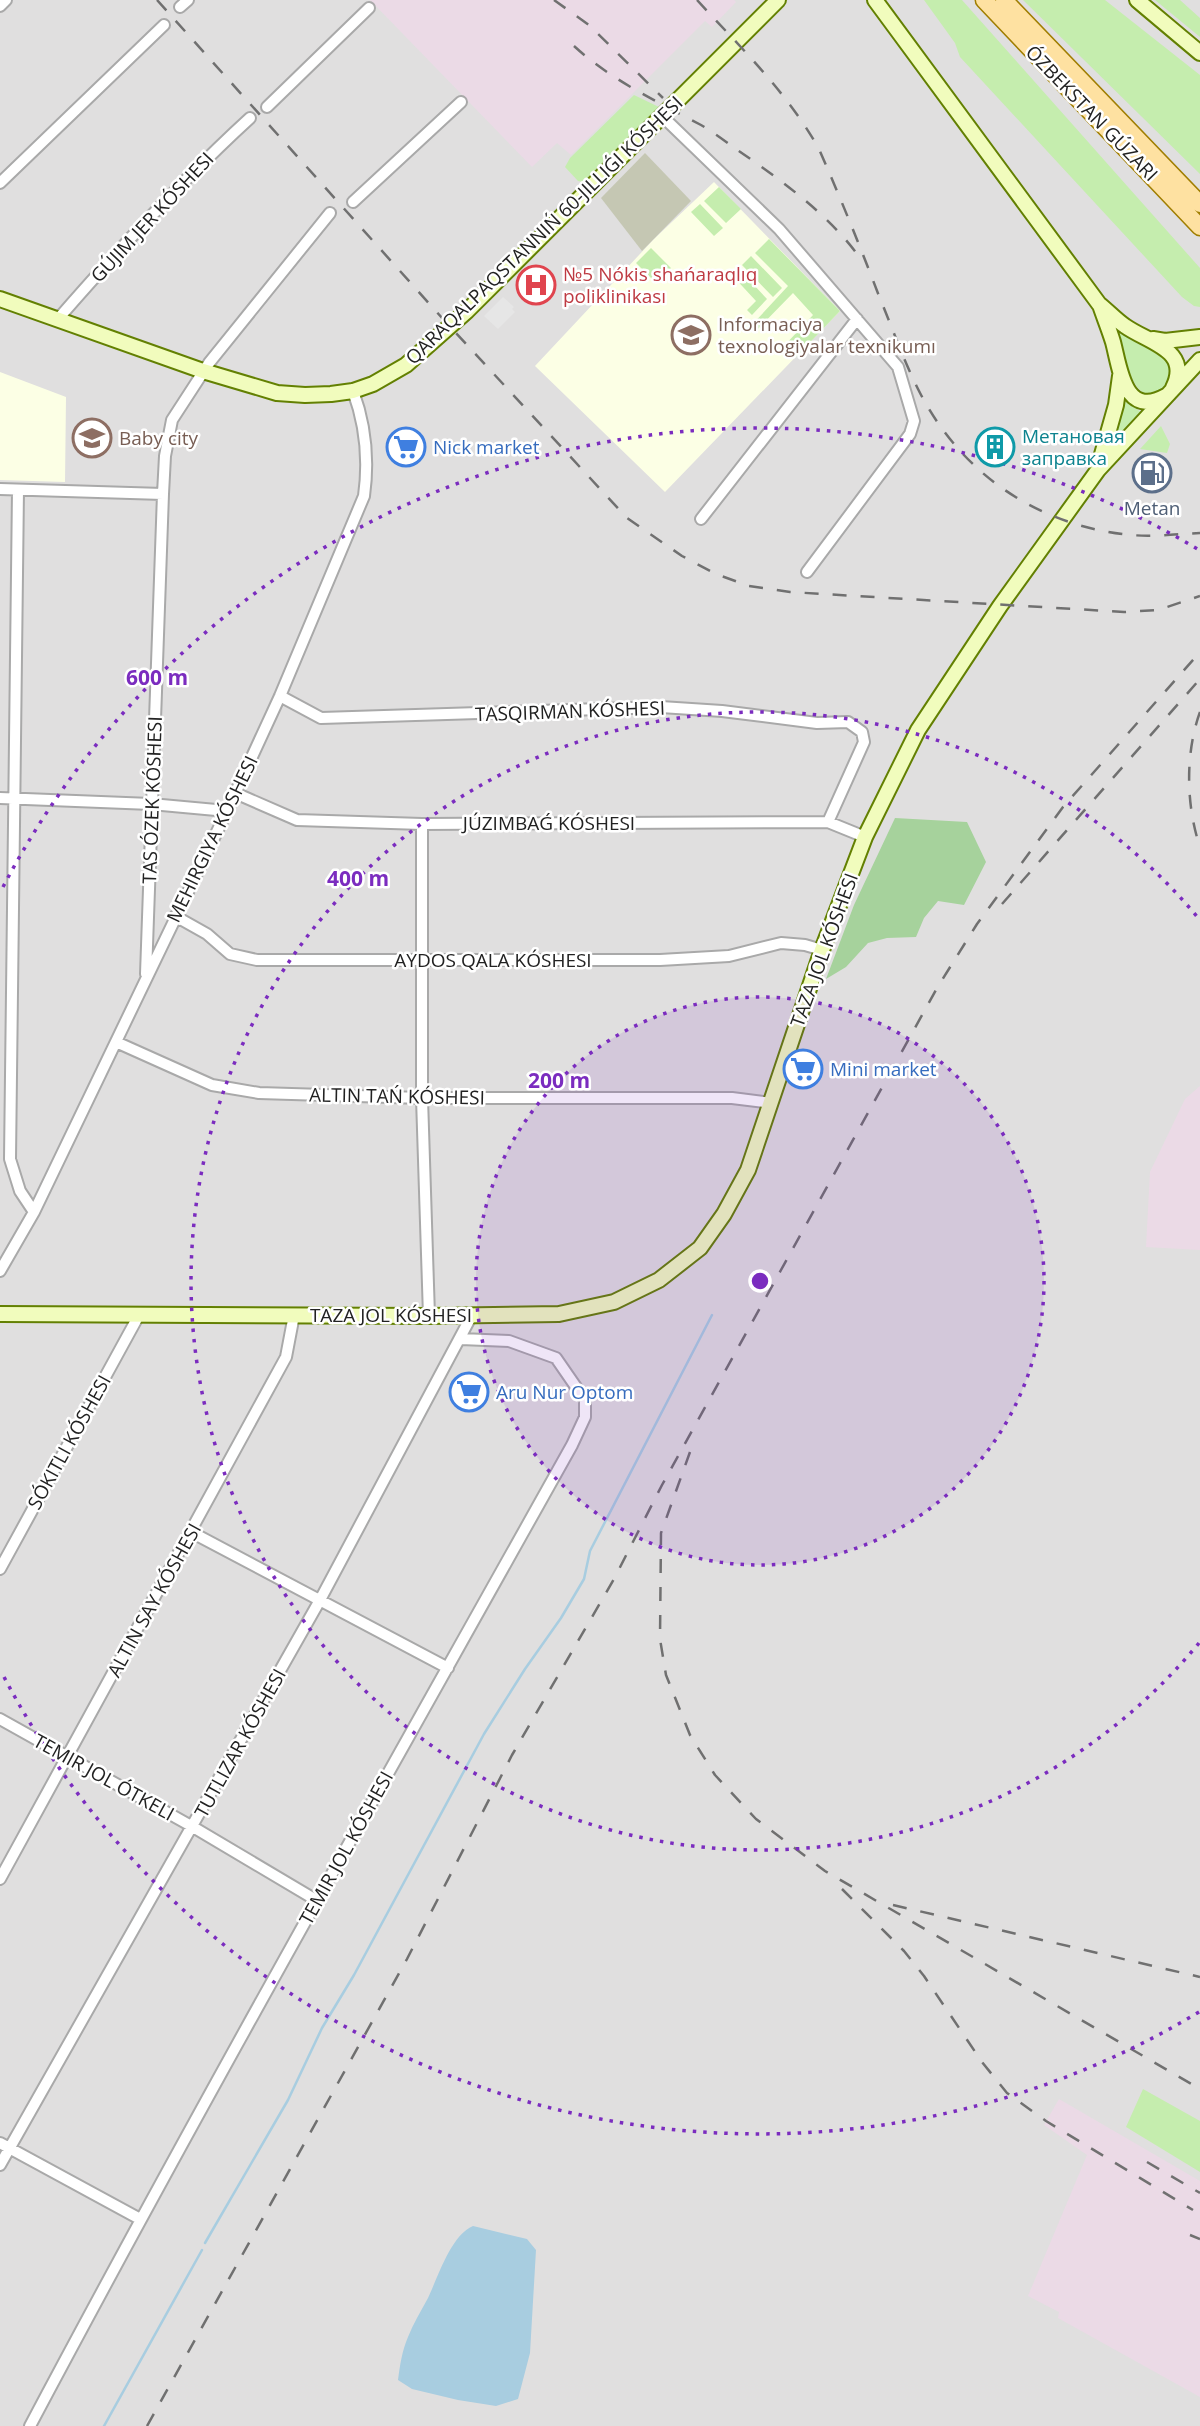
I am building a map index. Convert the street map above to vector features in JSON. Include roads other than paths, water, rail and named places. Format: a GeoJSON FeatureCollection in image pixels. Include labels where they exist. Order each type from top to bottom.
{"type":"FeatureCollection","features":[{"type":"Feature","properties":{"kind":"main road"},"geometry":{"type":"LineString","coordinates":[[0,299],[203,371],[277,393],[305,396],[353,391],[390,376],[437,338],[778,0]]}},
{"type":"Feature","properties":{"kind":"main road"},"geometry":{"type":"LineString","coordinates":[[875,0],[1099,304],[1126,327],[1167,349],[1174,358],[1178,375],[1171,392],[1157,401],[1147,402],[1135,398],[1127,390],[1099,304]]}},
{"type":"Feature","properties":{"kind":"main road"},"geometry":{"type":"LineString","coordinates":[[984,0],[1200,227]]}},
{"type":"Feature","properties":{"kind":"main road"},"geometry":{"type":"LineString","coordinates":[[1004,0],[1200,204]]}},
{"type":"Feature","properties":{"kind":"main road"},"geometry":{"type":"LineString","coordinates":[[1137,0],[1200,53]]}},
{"type":"Feature","properties":{"kind":"main road"},"geometry":{"type":"LineString","coordinates":[[1145,337],[1165,341],[1200,337]]}},
{"type":"Feature","properties":{"kind":"main road","name":"TAZA JOL KÓSHESI"},"geometry":{"type":"LineString","coordinates":[[0,1314],[559,1314],[614,1302],[659,1280],[701,1248],[724,1214],[748,1170],[821,950],[865,837],[919,730],[1000,606],[1098,470],[1200,360]]}},
{"type":"Feature","properties":{"kind":"main road"},"geometry":{"type":"LineString","coordinates":[[1098,470],[1111,426],[1120,375]]}},
{"type":"Feature","properties":{"kind":"street"},"geometry":{"type":"LineString","coordinates":[[0,6],[6,0]]}},
{"type":"Feature","properties":{"kind":"street"},"geometry":{"type":"LineString","coordinates":[[267,107],[369,8]]}},
{"type":"Feature","properties":{"kind":"street"},"geometry":{"type":"LineString","coordinates":[[0,183],[164,24]]}},
{"type":"Feature","properties":{"kind":"street"},"geometry":{"type":"LineString","coordinates":[[353,202],[461,102]]}},
{"type":"Feature","properties":{"kind":"street"},"geometry":{"type":"LineString","coordinates":[[662,116],[779,229],[898,367],[914,421],[910,434],[807,572]]}},
{"type":"Feature","properties":{"kind":"street","name":"GÚJIM JER KÓSHESI"},"geometry":{"type":"LineString","coordinates":[[58,319],[128,240],[214,151],[250,118]]}},
{"type":"Feature","properties":{"kind":"street","name":"TAS ÓZEK KÓSHESI"},"geometry":{"type":"LineString","coordinates":[[145,980],[163,494],[165,456],[172,420],[203,371],[330,213]]}},
{"type":"Feature","properties":{"kind":"street"},"geometry":{"type":"LineString","coordinates":[[701,519],[857,319]]}},
{"type":"Feature","properties":{"kind":"street","name":"MEHIRGIYA KÓSHESI"},"geometry":{"type":"LineString","coordinates":[[0,1271],[34,1212],[227,811],[280,696],[364,496],[368,466],[361,414],[353,391]]}},
{"type":"Feature","properties":{"kind":"street"},"geometry":{"type":"LineString","coordinates":[[0,489],[163,494]]}},
{"type":"Feature","properties":{"kind":"street"},"geometry":{"type":"LineString","coordinates":[[18,490],[10,1160],[20,1191],[34,1212]]}},
{"type":"Feature","properties":{"kind":"street"},"geometry":{"type":"LineString","coordinates":[[280,696],[321,718],[661,707],[722,711],[817,723],[848,722],[862,732],[864,743],[828,822]]}},
{"type":"Feature","properties":{"kind":"street","name":"JÚZIMBAǴ KÓSHESI"},"geometry":{"type":"LineString","coordinates":[[235,793],[297,820],[422,824],[828,822],[865,837]]}},
{"type":"Feature","properties":{"kind":"street"},"geometry":{"type":"LineString","coordinates":[[0,798],[151,804],[227,811]]}},
{"type":"Feature","properties":{"kind":"street"},"geometry":{"type":"LineString","coordinates":[[422,824],[422,1098],[429,1316]]}},
{"type":"Feature","properties":{"kind":"street","name":"AYDOS QALA KÓSHESI"},"geometry":{"type":"LineString","coordinates":[[176,916],[207,934],[230,954],[257,960],[660,960],[729,956],[781,943],[821,950]]}},
{"type":"Feature","properties":{"kind":"street"},"geometry":{"type":"LineString","coordinates":[[116,1042],[212,1085],[258,1093],[422,1098],[732,1098],[772,1103]]}},
{"type":"Feature","properties":{"kind":"street","name":"SÓKITLI KÓSHESI"},"geometry":{"type":"LineString","coordinates":[[0,1569],[139,1315]]}},
{"type":"Feature","properties":{"kind":"street"},"geometry":{"type":"LineString","coordinates":[[0,1879],[286,1357],[294,1315]]}},
{"type":"Feature","properties":{"kind":"street"},"geometry":{"type":"LineString","coordinates":[[0,2165],[5,2145],[193,1827],[320,1600],[472,1315]]}},
{"type":"Feature","properties":{"kind":"street","name":"TEMIR JOL KÓSHESI"},"geometry":{"type":"LineString","coordinates":[[30,2426],[140,2219],[572,1445],[585,1417],[585,1400],[555,1358],[509,1341],[461,1339]]}},
{"type":"Feature","properties":{"kind":"street"},"geometry":{"type":"LineString","coordinates":[[191,1532],[448,1668]]}},
{"type":"Feature","properties":{"kind":"street","name":"TEMIR JOL ÓTKELI"},"geometry":{"type":"LineString","coordinates":[[0,1719],[193,1827],[316,1900]]}},
{"type":"Feature","properties":{"kind":"street"},"geometry":{"type":"LineString","coordinates":[[5,2145],[140,2219]]}},
{"type":"Feature","properties":{"kind":"water"},"geometry":{"type":"Polygon","coordinates":[[[473,2226],[527,2239],[536,2250],[530,2353],[518,2399],[496,2406],[412,2389],[398,2380],[406,2342],[446,2258],[458,2238],[473,2226]]]}},
{"type":"Feature","properties":{"kind":"waterway"},"geometry":{"type":"LineString","coordinates":[[205,2243],[288,2100],[322,2028],[354,1975],[484,1734],[584,1579],[590,1551],[712,1315]]}},
{"type":"Feature","properties":{"kind":"waterway"},"geometry":{"type":"LineString","coordinates":[[104,2426],[202,2250]]}},
{"type":"Feature","properties":{"kind":"railway"},"geometry":{"type":"LineString","coordinates":[[157,0],[443,319],[627,518],[682,556],[716,574],[749,586],[790,592],[1124,612],[1158,610],[1200,596]]}},
{"type":"Feature","properties":{"kind":"railway"},"geometry":{"type":"LineString","coordinates":[[554,0],[589,25],[663,98]]}},
{"type":"Feature","properties":{"kind":"railway"},"geometry":{"type":"LineString","coordinates":[[697,0],[778,89],[819,149],[918,389],[935,419],[956,446],[979,470],[1005,490],[1033,507],[1064,520],[1097,530],[1131,535],[1200,533]]}},
{"type":"Feature","properties":{"kind":"railway"},"geometry":{"type":"LineString","coordinates":[[574,46],[619,80],[705,128],[768,172],[817,210],[857,254]]}},
{"type":"Feature","properties":{"kind":"railway"},"geometry":{"type":"LineString","coordinates":[[147,2426],[407,1959],[512,1755],[614,1579],[662,1485],[937,988],[977,924],[1063,807],[1200,652]]}},
{"type":"Feature","properties":{"kind":"railway"},"geometry":{"type":"LineString","coordinates":[[1002,904],[1200,679]]}},
{"type":"Feature","properties":{"kind":"railway"},"geometry":{"type":"LineString","coordinates":[[1200,712],[1192,745],[1189,780],[1192,814],[1200,847]]}},
{"type":"Feature","properties":{"kind":"railway"},"geometry":{"type":"LineString","coordinates":[[690,1452],[661,1533],[660,1639],[666,1675],[690,1735],[715,1775],[756,1819],[825,1871],[1200,2089]]}},
{"type":"Feature","properties":{"kind":"railway"},"geometry":{"type":"LineString","coordinates":[[842,1889],[904,1951],[1007,2093],[1046,2121],[1193,2210]]}},
{"type":"Feature","properties":{"kind":"railway"},"geometry":{"type":"LineString","coordinates":[[893,1905],[1200,1977]]}},
{"type":"Feature","properties":{"kind":"railway"},"geometry":{"type":"LineString","coordinates":[[1147,2162],[1200,2193]]}},
{"type":"Feature","properties":{"kind":"railway"},"geometry":{"type":"LineString","coordinates":[[1190,2235],[1200,2239]]}},
{"type":"Feature","properties":{"kind":"place","name":"№5 Nókis shańaraqlıq poliklinikası"},"geometry":{"type":"Point","coordinates":[536,285]}},
{"type":"Feature","properties":{"kind":"place","name":"Informaciya texnologiyalar texnikumı"},"geometry":{"type":"Point","coordinates":[691,335]}},
{"type":"Feature","properties":{"kind":"place","name":"Baby city"},"geometry":{"type":"Point","coordinates":[92,438]}},
{"type":"Feature","properties":{"kind":"place","name":"Nick market"},"geometry":{"type":"Point","coordinates":[406,447]}},
{"type":"Feature","properties":{"kind":"place","name":"Метановая заправка"},"geometry":{"type":"Point","coordinates":[995,447]}},
{"type":"Feature","properties":{"kind":"place","name":"Metan"},"geometry":{"type":"Point","coordinates":[1152,473]}},
{"type":"Feature","properties":{"kind":"place","name":"Mini market"},"geometry":{"type":"Point","coordinates":[803,1069]}},
{"type":"Feature","properties":{"kind":"place","name":"Aru Nur Optom"},"geometry":{"type":"Point","coordinates":[469,1392]}}]}
